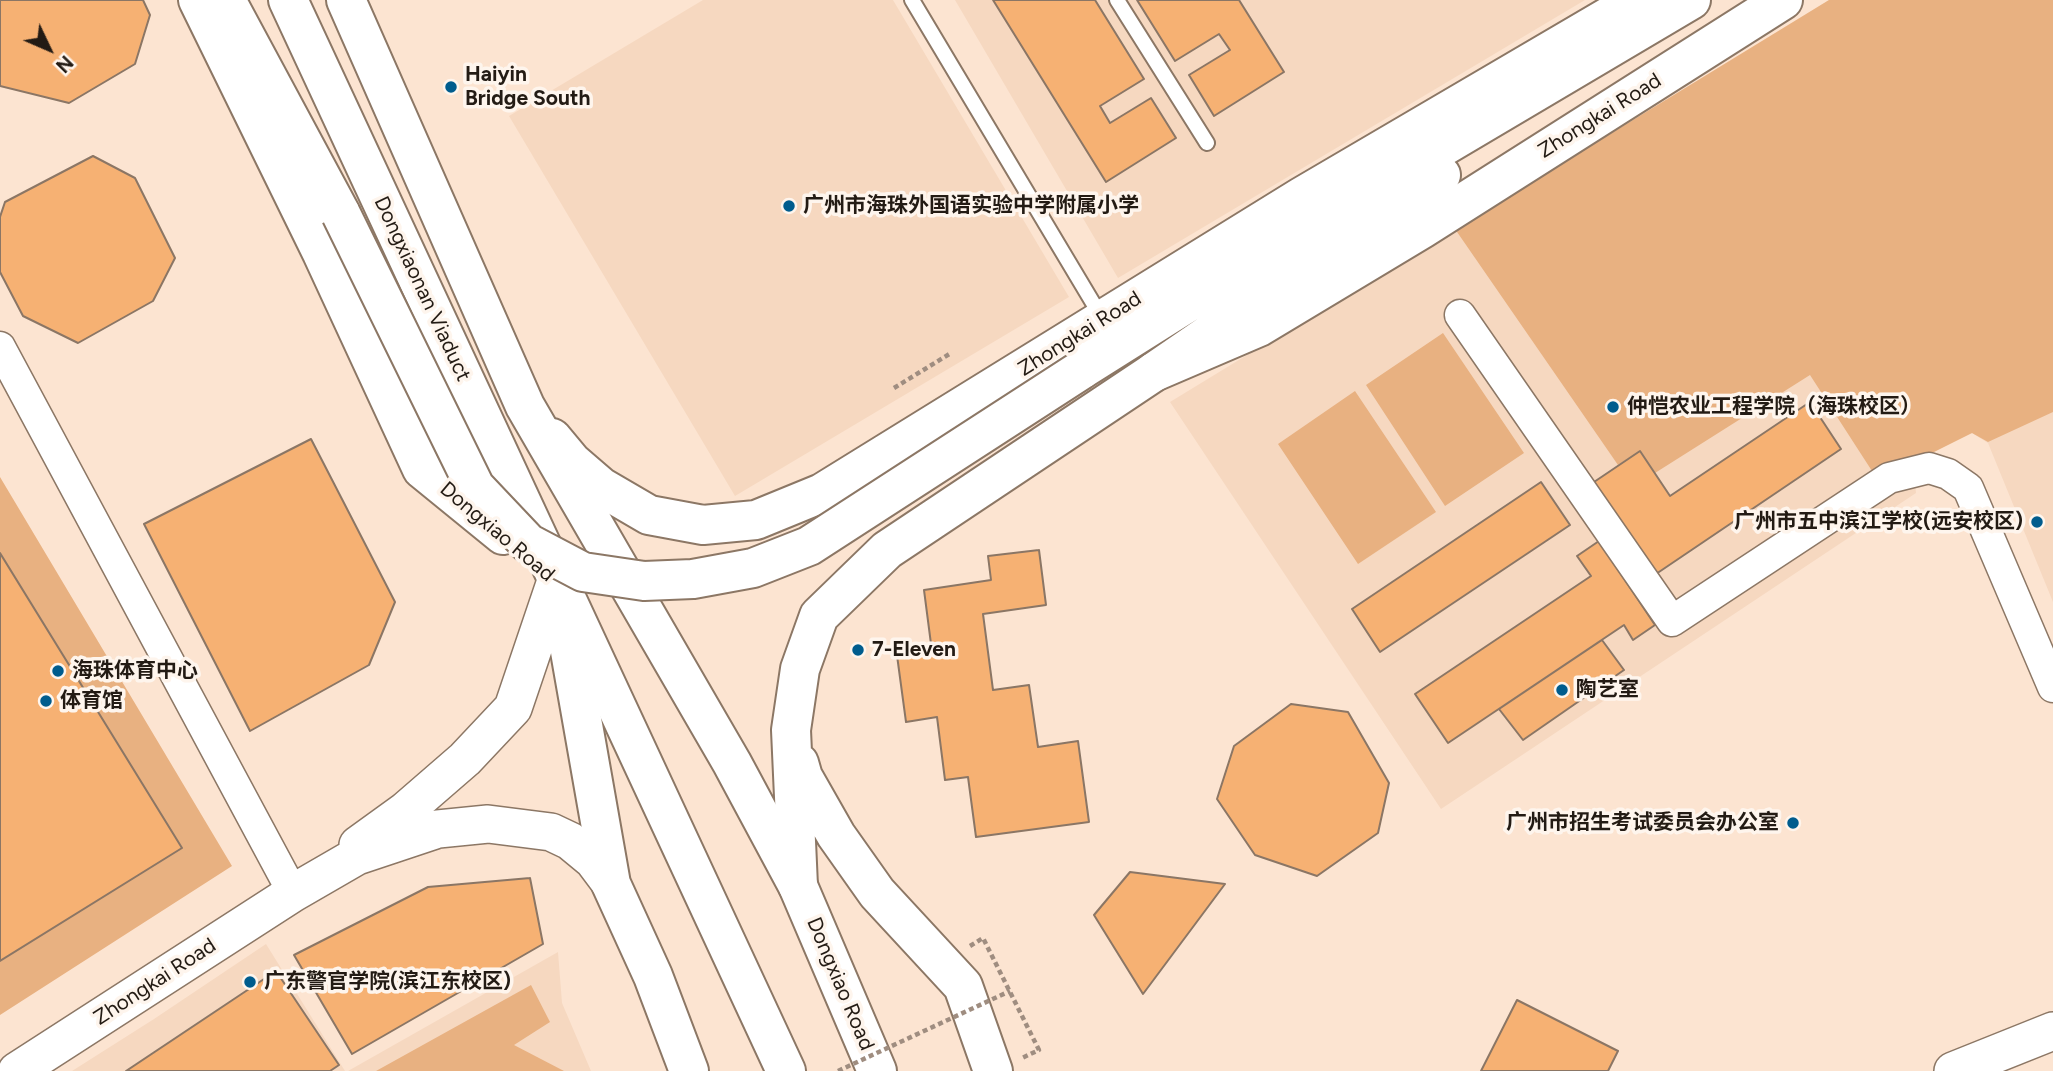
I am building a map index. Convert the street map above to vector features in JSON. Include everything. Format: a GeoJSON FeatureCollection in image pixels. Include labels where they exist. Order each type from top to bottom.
{"type":"FeatureCollection","features":[{"type":"Feature","properties":{"kind":"main road","name":"Dongxiao Road"},"geometry":{"type":"LineString","coordinates":[[198,0],[322,254],[422,469],[557,578],[786,1071]]}},
{"type":"Feature","properties":{"kind":"main road"},"geometry":{"type":"LineString","coordinates":[[226,0],[341,214],[475,487],[528,543],[583,572],[644,581],[694,579],[753,568],[809,546],[1316,222],[1691,0]]}},
{"type":"Feature","properties":{"kind":"main road","name":"Dongxiaonan Viaduct"},"geometry":{"type":"LineString","coordinates":[[288,0],[557,578]]}},
{"type":"Feature","properties":{"kind":"main road","name":"Dongxiao Road"},"geometry":{"type":"LineString","coordinates":[[346,0],[525,406],[732,764],[798,886],[877,1071]]}},
{"type":"Feature","properties":{"kind":"main road","name":"Zhongkai Road"},"geometry":{"type":"LineString","coordinates":[[525,406],[572,462],[601,487],[649,515],[703,525],[756,520],[822,493],[1301,197],[1637,0]]}},
{"type":"Feature","properties":{"kind":"main road"},"geometry":{"type":"LineString","coordinates":[[1154,372],[1700,0]]}},
{"type":"Feature","properties":{"kind":"main road","name":"Zhongkai Road"},"geometry":{"type":"LineString","coordinates":[[791,730],[800,669],[819,616],[887,550],[1154,372],[1271,320],[1422,229],[1783,0]]}},
{"type":"Feature","properties":{"kind":"main road"},"geometry":{"type":"LineString","coordinates":[[557,578],[611,884],[653,976],[689,1071]]}},
{"type":"Feature","properties":{"kind":"main road"},"geometry":{"type":"LineString","coordinates":[[791,730],[798,886]]}},
{"type":"Feature","properties":{"kind":"main road"},"geometry":{"type":"LineString","coordinates":[[791,730],[803,777],[850,855],[877,893],[963,986],[993,1071]]}},
{"type":"Feature","properties":{"kind":"main road"},"geometry":{"type":"LineString","coordinates":[[732,764],[850,855]]}},
{"type":"Feature","properties":{"kind":"street"},"geometry":{"type":"LineString","coordinates":[[1460,315],[1672,621],[1889,478],[1929,468],[1948,474],[1968,488],[2050,670]]}},
{"type":"Feature","properties":{"kind":"street"},"geometry":{"type":"LineString","coordinates":[[0,347],[12,400],[293,893]]}},
{"type":"Feature","properties":{"kind":"street"},"geometry":{"type":"LineString","coordinates":[[293,893],[405,811],[465,759],[513,708],[557,578]]}},
{"type":"Feature","properties":{"kind":"street"},"geometry":{"type":"LineString","coordinates":[[293,893],[357,856],[438,829],[488,824],[551,832],[570,841],[593,860],[611,884]]}},
{"type":"Feature","properties":{"kind":"street","name":"Zhongkai Road"},"geometry":{"type":"LineString","coordinates":[[17,1071],[293,893]]}},
{"type":"Feature","properties":{"kind":"street"},"geometry":{"type":"LineString","coordinates":[[1953,1071],[2053,1031]]}},
{"type":"Feature","properties":{"kind":"lane"},"geometry":{"type":"LineString","coordinates":[[912,0],[1102,320]]}},
{"type":"Feature","properties":{"kind":"lane"},"geometry":{"type":"LineString","coordinates":[[1117,0],[1207,143]]}},
{"type":"Feature","properties":{"kind":"path"},"geometry":{"type":"LineString","coordinates":[[894,388],[951,353]]}},
{"type":"Feature","properties":{"kind":"path"},"geometry":{"type":"LineString","coordinates":[[983,938],[1039,1050]]}},
{"type":"Feature","properties":{"kind":"path"},"geometry":{"type":"LineString","coordinates":[[838,1071],[1010,991]]}},
{"type":"Feature","properties":{"kind":"shaded area","name":"广州市海珠外国语实验中学附属小学"},"geometry":{"type":"Polygon","coordinates":[[[703,0],[893,0],[1069,297],[735,496],[509,116],[703,0]]]}},
{"type":"Feature","properties":{"kind":"shaded area"},"geometry":{"type":"Polygon","coordinates":[[[955,0],[1585,0],[1118,278],[955,0]]]}},
{"type":"Feature","properties":{"kind":"shaded area","name":"仲恺农业工程学院（海珠校区）"},"geometry":{"type":"Polygon","coordinates":[[[1829,0],[2053,0],[2053,602],[1988,443],[1972,433],[1913,462],[1916,493],[1441,809],[1170,402],[1829,0]]]}},
{"type":"Feature","properties":{"kind":"shaded area"},"geometry":{"type":"Polygon","coordinates":[[[1829,0],[2053,0],[2053,412],[1988,442],[1972,433],[1912,463],[1872,471],[1810,375],[1655,473],[1640,451],[1618,465],[1455,229],[1829,0]]]}},
{"type":"Feature","properties":{"kind":"shaded area"},"geometry":{"type":"Polygon","coordinates":[[[1443,333],[1524,453],[1445,506],[1366,385],[1443,333]]]}},
{"type":"Feature","properties":{"kind":"shaded area"},"geometry":{"type":"Polygon","coordinates":[[[1355,391],[1436,512],[1358,564],[1278,444],[1355,391]]]}},
{"type":"Feature","properties":{"kind":"shaded area","name":"海珠体育中心"},"geometry":{"type":"Polygon","coordinates":[[[0,477],[232,866],[0,1015],[0,477]]]}},
{"type":"Feature","properties":{"kind":"shaded area","name":"广东警官学院(滨江东校区)"},"geometry":{"type":"Polygon","coordinates":[[[266,944],[345,1071],[72,1071],[154,1019],[266,944]]]}},
{"type":"Feature","properties":{"kind":"shaded area","name":"广东警官学院(滨江东校区)"},"geometry":{"type":"Polygon","coordinates":[[[558,952],[562,1003],[591,1071],[348,1071],[558,952]]]}},
{"type":"Feature","properties":{"kind":"shaded area"},"geometry":{"type":"Polygon","coordinates":[[[531,985],[550,1022],[514,1045],[564,1071],[376,1071],[531,985]]]}},
{"type":"Feature","properties":{"kind":"building"},"geometry":{"type":"Polygon","coordinates":[[[0,0],[143,0],[150,15],[135,64],[69,103],[0,86],[0,0]]]}},
{"type":"Feature","properties":{"kind":"building"},"geometry":{"type":"Polygon","coordinates":[[[993,0],[1095,0],[1144,79],[1100,106],[1110,123],[1151,98],[1176,138],[1106,182],[993,0]]]}},
{"type":"Feature","properties":{"kind":"building"},"geometry":{"type":"Polygon","coordinates":[[[1137,0],[1239,0],[1284,72],[1214,116],[1189,75],[1230,50],[1219,34],[1175,61],[1137,0]]]}},
{"type":"Feature","properties":{"kind":"building"},"geometry":{"type":"Polygon","coordinates":[[[93,156],[135,178],[175,258],[153,301],[78,343],[23,316],[0,272],[0,217],[5,202],[93,156]]]}},
{"type":"Feature","properties":{"kind":"building"},"geometry":{"type":"Polygon","coordinates":[[[1810,402],[1841,449],[1656,574],[1594,482],[1640,451],[1670,496],[1810,402]]]}},
{"type":"Feature","properties":{"kind":"building"},"geometry":{"type":"Polygon","coordinates":[[[311,439],[395,602],[369,665],[250,731],[144,524],[311,439]]]}},
{"type":"Feature","properties":{"kind":"building"},"geometry":{"type":"Polygon","coordinates":[[[1541,482],[1570,525],[1380,652],[1352,609],[1541,482]]]}},
{"type":"Feature","properties":{"kind":"building"},"geometry":{"type":"Polygon","coordinates":[[[1599,541],[1655,625],[1633,640],[1624,625],[1448,743],[1415,694],[1591,576],[1577,556],[1599,541]]]}},
{"type":"Feature","properties":{"kind":"building"},"geometry":{"type":"Polygon","coordinates":[[[1039,550],[1046,605],[983,614],[993,690],[1029,685],[1038,747],[1078,741],[1089,822],[976,837],[968,777],[945,780],[937,717],[906,722],[896,648],[931,644],[924,590],[991,580],[988,556],[1039,550]]]}},
{"type":"Feature","properties":{"kind":"building","name":"体育馆"},"geometry":{"type":"Polygon","coordinates":[[[0,553],[182,848],[0,961],[0,553]]]}},
{"type":"Feature","properties":{"kind":"building","name":"陶艺室"},"geometry":{"type":"Polygon","coordinates":[[[1602,640],[1624,670],[1523,740],[1499,709],[1602,640]]]}},
{"type":"Feature","properties":{"kind":"building"},"geometry":{"type":"Polygon","coordinates":[[[1291,704],[1348,712],[1389,783],[1378,833],[1317,876],[1255,855],[1217,799],[1234,746],[1291,704]]]}},
{"type":"Feature","properties":{"kind":"building"},"geometry":{"type":"Polygon","coordinates":[[[1130,872],[1225,884],[1143,994],[1094,915],[1130,872]]]}},
{"type":"Feature","properties":{"kind":"building"},"geometry":{"type":"Polygon","coordinates":[[[530,878],[543,944],[352,1054],[294,955],[428,887],[530,878]]]}},
{"type":"Feature","properties":{"kind":"building","name":"广东警官学院(滨江东校区)"},"geometry":{"type":"Polygon","coordinates":[[[276,971],[339,1065],[330,1071],[126,1071],[276,971]]]}},
{"type":"Feature","properties":{"kind":"building"},"geometry":{"type":"Polygon","coordinates":[[[1517,1000],[1618,1051],[1608,1071],[1481,1071],[1517,1000]]]}},
{"type":"Feature","properties":{"kind":"place","name":"Haiyin Bridge South"},"geometry":{"type":"Point","coordinates":[451,87]}},
{"type":"Feature","properties":{"kind":"place","name":"广州市海珠外国语实验中学附属小学"},"geometry":{"type":"Point","coordinates":[789,206]}},
{"type":"Feature","properties":{"kind":"place","name":"仲恺农业工程学院（海珠校区）"},"geometry":{"type":"Point","coordinates":[1613,407]}},
{"type":"Feature","properties":{"kind":"place","name":"广州市五中滨江学校(远安校区)"},"geometry":{"type":"Point","coordinates":[2037,522]}},
{"type":"Feature","properties":{"kind":"place","name":"7-Eleven"},"geometry":{"type":"Point","coordinates":[858,650]}},
{"type":"Feature","properties":{"kind":"place","name":"海珠体育中心"},"geometry":{"type":"Point","coordinates":[58,671]}},
{"type":"Feature","properties":{"kind":"place","name":"陶艺室"},"geometry":{"type":"Point","coordinates":[1562,690]}},
{"type":"Feature","properties":{"kind":"place","name":"体育馆"},"geometry":{"type":"Point","coordinates":[46,701]}},
{"type":"Feature","properties":{"kind":"place","name":"广州市招生考试委员会办公室"},"geometry":{"type":"Point","coordinates":[1793,823]}},
{"type":"Feature","properties":{"kind":"place","name":"广东警官学院(滨江东校区)"},"geometry":{"type":"Point","coordinates":[250,982]}}]}
